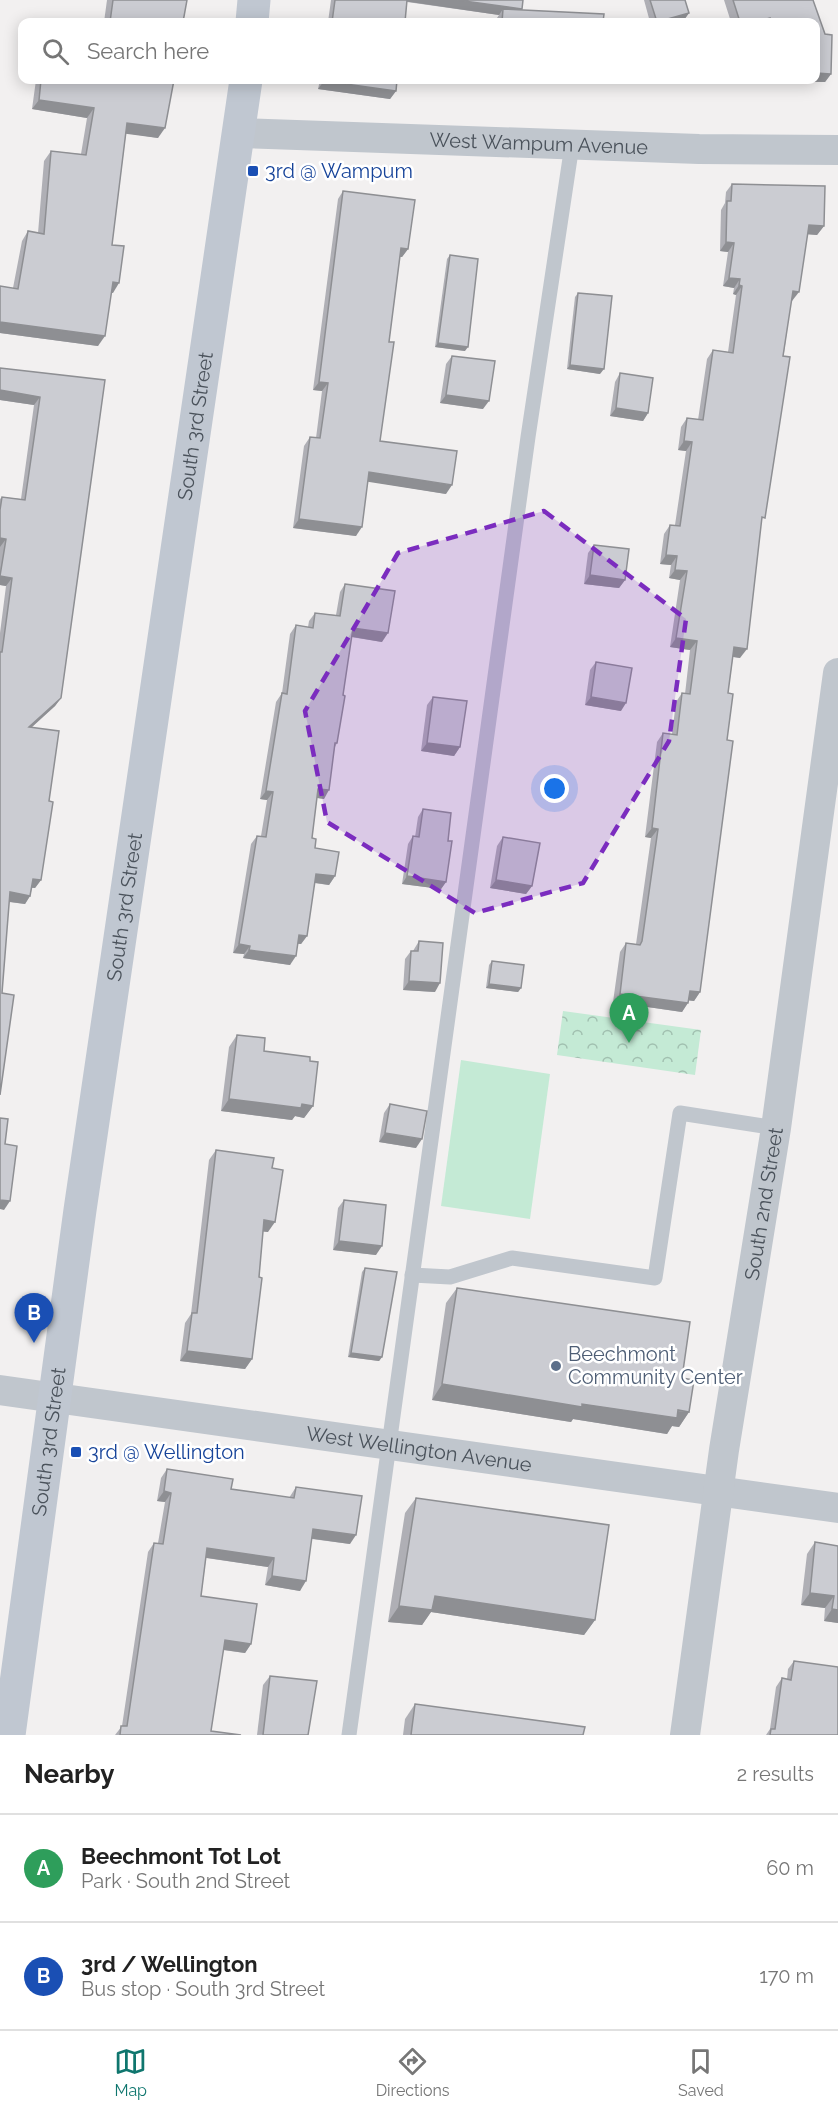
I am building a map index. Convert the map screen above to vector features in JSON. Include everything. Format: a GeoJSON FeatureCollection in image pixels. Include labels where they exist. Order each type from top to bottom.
{"type":"FeatureCollection","features":[{"type":"Feature","properties":{"kind":"main road"},"geometry":{"type":"LineString","coordinates":[[252,18],[254,0]]}},
{"type":"Feature","properties":{"kind":"main road","name":"South 3rd Street"},"geometry":{"type":"LineString","coordinates":[[9,1735],[80,1210],[245,84]]}},
{"type":"Feature","properties":{"kind":"street","name":"West Wampum Avenue"},"geometry":{"type":"LineString","coordinates":[[238,133],[572,145],[838,150]]}},
{"type":"Feature","properties":{"kind":"street","name":"South 2nd Street"},"geometry":{"type":"LineString","coordinates":[[685,1735],[718,1492],[830,792],[838,673]]}},
{"type":"Feature","properties":{"kind":"street","name":"West Wellington Avenue"},"geometry":{"type":"LineString","coordinates":[[0,1390],[838,1508]]}},
{"type":"Feature","properties":{"kind":"lane"},"geometry":{"type":"LineString","coordinates":[[349,1735],[526,448],[572,145]]}},
{"type":"Feature","properties":{"kind":"lane"},"geometry":{"type":"LineString","coordinates":[[412,1275],[450,1277],[512,1258],[655,1278],[680,1113],[776,1128]]}},
{"type":"Feature","properties":{"kind":"highlighted area"},"geometry":{"type":"Polygon","coordinates":[[[544,511],[686,619],[669,741],[583,883],[475,913],[327,822],[305,711],[398,553],[544,511]]]}},
{"type":"Feature","properties":{"kind":"green space"},"geometry":{"type":"Polygon","coordinates":[[[563,1011],[701,1030],[695,1075],[557,1055],[563,1011]]]}},
{"type":"Feature","properties":{"kind":"green space"},"geometry":{"type":"Polygon","coordinates":[[[461,1060],[550,1074],[530,1219],[441,1206],[461,1060]]]}},
{"type":"Feature","properties":{"kind":"building"},"geometry":{"type":"Polygon","coordinates":[[[113,0],[187,0],[184,18],[111,18],[113,0]]]}},
{"type":"Feature","properties":{"kind":"building"},"geometry":{"type":"Polygon","coordinates":[[[335,0],[407,0],[405,18],[333,18],[335,0]]]}},
{"type":"Feature","properties":{"kind":"building"},"geometry":{"type":"Polygon","coordinates":[[[457,0],[523,0],[522,9],[457,0]]]}},
{"type":"Feature","properties":{"kind":"building"},"geometry":{"type":"Polygon","coordinates":[[[650,0],[685,0],[689,13],[671,18],[656,18],[650,0]]]}},
{"type":"Feature","properties":{"kind":"building"},"geometry":{"type":"Polygon","coordinates":[[[733,0],[813,0],[819,18],[770,18],[739,18],[733,0]]]}},
{"type":"Feature","properties":{"kind":"building"},"geometry":{"type":"Polygon","coordinates":[[[503,9],[604,14],[604,18],[502,18],[503,9]]]}},
{"type":"Feature","properties":{"kind":"building"},"geometry":{"type":"Polygon","coordinates":[[[820,20],[825,34],[832,35],[831,74],[820,73],[820,20]]]}},
{"type":"Feature","properties":{"kind":"building"},"geometry":{"type":"Polygon","coordinates":[[[41,84],[173,84],[165,128],[127,123],[112,245],[124,246],[119,283],[113,282],[105,336],[0,322],[0,286],[18,289],[28,231],[44,234],[51,151],[86,155],[94,108],[39,100],[41,84]]]}},
{"type":"Feature","properties":{"kind":"building"},"geometry":{"type":"Polygon","coordinates":[[[346,84],[397,84],[396,91],[346,84]]]}},
{"type":"Feature","properties":{"kind":"building"},"geometry":{"type":"Polygon","coordinates":[[[732,184],[825,186],[824,226],[809,225],[799,292],[793,291],[783,356],[790,357],[765,518],[762,517],[747,649],[734,647],[728,693],[733,694],[727,740],[733,741],[700,992],[690,991],[688,1003],[620,994],[626,943],[640,945],[642,941],[658,829],[652,828],[663,733],[677,735],[682,693],[690,694],[697,641],[676,638],[687,571],[675,570],[677,556],[666,555],[670,525],[680,526],[692,442],[684,441],[687,418],[703,420],[713,350],[733,353],[742,286],[739,285],[740,279],[729,278],[734,243],[726,242],[727,201],[731,201],[732,184]]]}},
{"type":"Feature","properties":{"kind":"building"},"geometry":{"type":"Polygon","coordinates":[[[343,191],[415,200],[408,249],[401,248],[389,342],[394,342],[380,441],[457,451],[452,485],[369,472],[362,527],[299,519],[310,437],[320,438],[328,383],[319,382],[343,191]]]}},
{"type":"Feature","properties":{"kind":"building"},"geometry":{"type":"Polygon","coordinates":[[[450,255],[478,259],[468,347],[438,343],[450,255]]]}},
{"type":"Feature","properties":{"kind":"building"},"geometry":{"type":"Polygon","coordinates":[[[578,293],[612,296],[604,369],[570,365],[578,293]]]}},
{"type":"Feature","properties":{"kind":"building"},"geometry":{"type":"Polygon","coordinates":[[[452,356],[495,361],[489,401],[446,395],[452,356]]]}},
{"type":"Feature","properties":{"kind":"building"},"geometry":{"type":"Polygon","coordinates":[[[0,368],[105,380],[61,698],[29,727],[59,731],[49,801],[53,802],[41,880],[33,879],[30,896],[10,892],[2,993],[14,995],[0,1095],[0,652],[2,652],[12,578],[0,576],[6,539],[0,538],[0,510],[2,497],[25,500],[40,397],[0,390],[0,368]]]}},
{"type":"Feature","properties":{"kind":"building"},"geometry":{"type":"Polygon","coordinates":[[[620,373],[653,378],[648,413],[616,408],[620,373]]]}},
{"type":"Feature","properties":{"kind":"building"},"geometry":{"type":"Polygon","coordinates":[[[594,545],[629,549],[625,580],[590,575],[594,545]]]}},
{"type":"Feature","properties":{"kind":"building"},"geometry":{"type":"Polygon","coordinates":[[[345,584],[395,591],[388,633],[353,628],[343,695],[345,696],[337,743],[335,743],[329,790],[318,789],[312,838],[316,839],[315,848],[339,852],[335,876],[316,874],[307,936],[299,935],[296,956],[249,950],[250,946],[239,944],[257,836],[266,837],[273,792],[266,791],[282,693],[287,694],[296,625],[313,628],[315,613],[340,616],[345,584]]]}},
{"type":"Feature","properties":{"kind":"building"},"geometry":{"type":"Polygon","coordinates":[[[596,662],[632,668],[626,703],[591,697],[596,662]]]}},
{"type":"Feature","properties":{"kind":"building"},"geometry":{"type":"Polygon","coordinates":[[[433,697],[467,701],[460,747],[427,743],[433,697]]]}},
{"type":"Feature","properties":{"kind":"building"},"geometry":{"type":"Polygon","coordinates":[[[423,809],[451,813],[448,841],[452,841],[446,882],[407,876],[413,836],[419,837],[423,809]]]}},
{"type":"Feature","properties":{"kind":"building"},"geometry":{"type":"Polygon","coordinates":[[[503,837],[540,843],[532,886],[496,880],[503,837]]]}},
{"type":"Feature","properties":{"kind":"building"},"geometry":{"type":"Polygon","coordinates":[[[419,941],[443,943],[440,983],[409,981],[411,951],[418,951],[419,941]]]}},
{"type":"Feature","properties":{"kind":"building"},"geometry":{"type":"Polygon","coordinates":[[[492,961],[524,965],[521,988],[489,984],[492,961]]]}},
{"type":"Feature","properties":{"kind":"building"},"geometry":{"type":"Polygon","coordinates":[[[237,1035],[265,1038],[264,1051],[310,1057],[310,1061],[318,1062],[313,1106],[302,1104],[301,1108],[229,1099],[237,1035]]]}},
{"type":"Feature","properties":{"kind":"building"},"geometry":{"type":"Polygon","coordinates":[[[390,1104],[427,1111],[422,1139],[385,1133],[390,1104]]]}},
{"type":"Feature","properties":{"kind":"building"},"geometry":{"type":"Polygon","coordinates":[[[0,1118],[8,1119],[5,1144],[17,1146],[10,1201],[0,1200],[0,1118]]]}},
{"type":"Feature","properties":{"kind":"building"},"geometry":{"type":"Polygon","coordinates":[[[216,1150],[274,1158],[272,1168],[283,1170],[275,1222],[264,1220],[259,1277],[262,1278],[252,1359],[187,1351],[192,1313],[197,1313],[216,1150]]]}},
{"type":"Feature","properties":{"kind":"building"},"geometry":{"type":"Polygon","coordinates":[[[344,1200],[386,1205],[382,1246],[339,1241],[344,1200]]]}},
{"type":"Feature","properties":{"kind":"building"},"geometry":{"type":"Polygon","coordinates":[[[365,1268],[397,1272],[382,1357],[351,1353],[365,1268]]]}},
{"type":"Feature","properties":{"kind":"building","name":"Beechmont Community Center"},"geometry":{"type":"Polygon","coordinates":[[[457,1288],[690,1322],[682,1378],[694,1380],[689,1412],[678,1410],[677,1418],[582,1404],[582,1407],[442,1384],[457,1288]]]}},
{"type":"Feature","properties":{"kind":"building"},"geometry":{"type":"Polygon","coordinates":[[[167,1469],[233,1479],[231,1489],[294,1498],[296,1487],[362,1496],[356,1535],[313,1529],[306,1581],[272,1576],[274,1558],[207,1548],[201,1596],[257,1604],[251,1644],[225,1640],[211,1731],[241,1735],[120,1735],[121,1726],[127,1726],[154,1543],[163,1544],[171,1493],[164,1491],[167,1469]]]}},
{"type":"Feature","properties":{"kind":"building"},"geometry":{"type":"Polygon","coordinates":[[[416,1498],[609,1525],[595,1620],[435,1596],[432,1610],[399,1606],[416,1498]]]}},
{"type":"Feature","properties":{"kind":"building"},"geometry":{"type":"Polygon","coordinates":[[[815,1542],[838,1546],[838,1610],[832,1609],[834,1596],[810,1593],[815,1542]]]}},
{"type":"Feature","properties":{"kind":"building"},"geometry":{"type":"Polygon","coordinates":[[[794,1661],[838,1667],[838,1735],[770,1735],[771,1729],[775,1729],[782,1678],[791,1680],[794,1661]]]}},
{"type":"Feature","properties":{"kind":"building"},"geometry":{"type":"Polygon","coordinates":[[[270,1676],[317,1681],[308,1735],[263,1735],[270,1676]]]}},
{"type":"Feature","properties":{"kind":"building"},"geometry":{"type":"Polygon","coordinates":[[[415,1704],[585,1727],[583,1735],[411,1735],[415,1704]]]}},
{"type":"Feature","properties":{"kind":"place","name":"3rd @ Wampum"},"geometry":{"type":"Point","coordinates":[253,171]}},
{"type":"Feature","properties":{"kind":"place","name":"Beechmont Tot Lot"},"geometry":{"type":"Point","coordinates":[629,1043]}},
{"type":"Feature","properties":{"kind":"place","name":"3rd / Wellington"},"geometry":{"type":"Point","coordinates":[34,1343]}},
{"type":"Feature","properties":{"kind":"place","name":"Beechmont Community Center"},"geometry":{"type":"Point","coordinates":[556,1366]}},
{"type":"Feature","properties":{"kind":"place","name":"3rd @ Wellington"},"geometry":{"type":"Point","coordinates":[76,1452]}}]}
